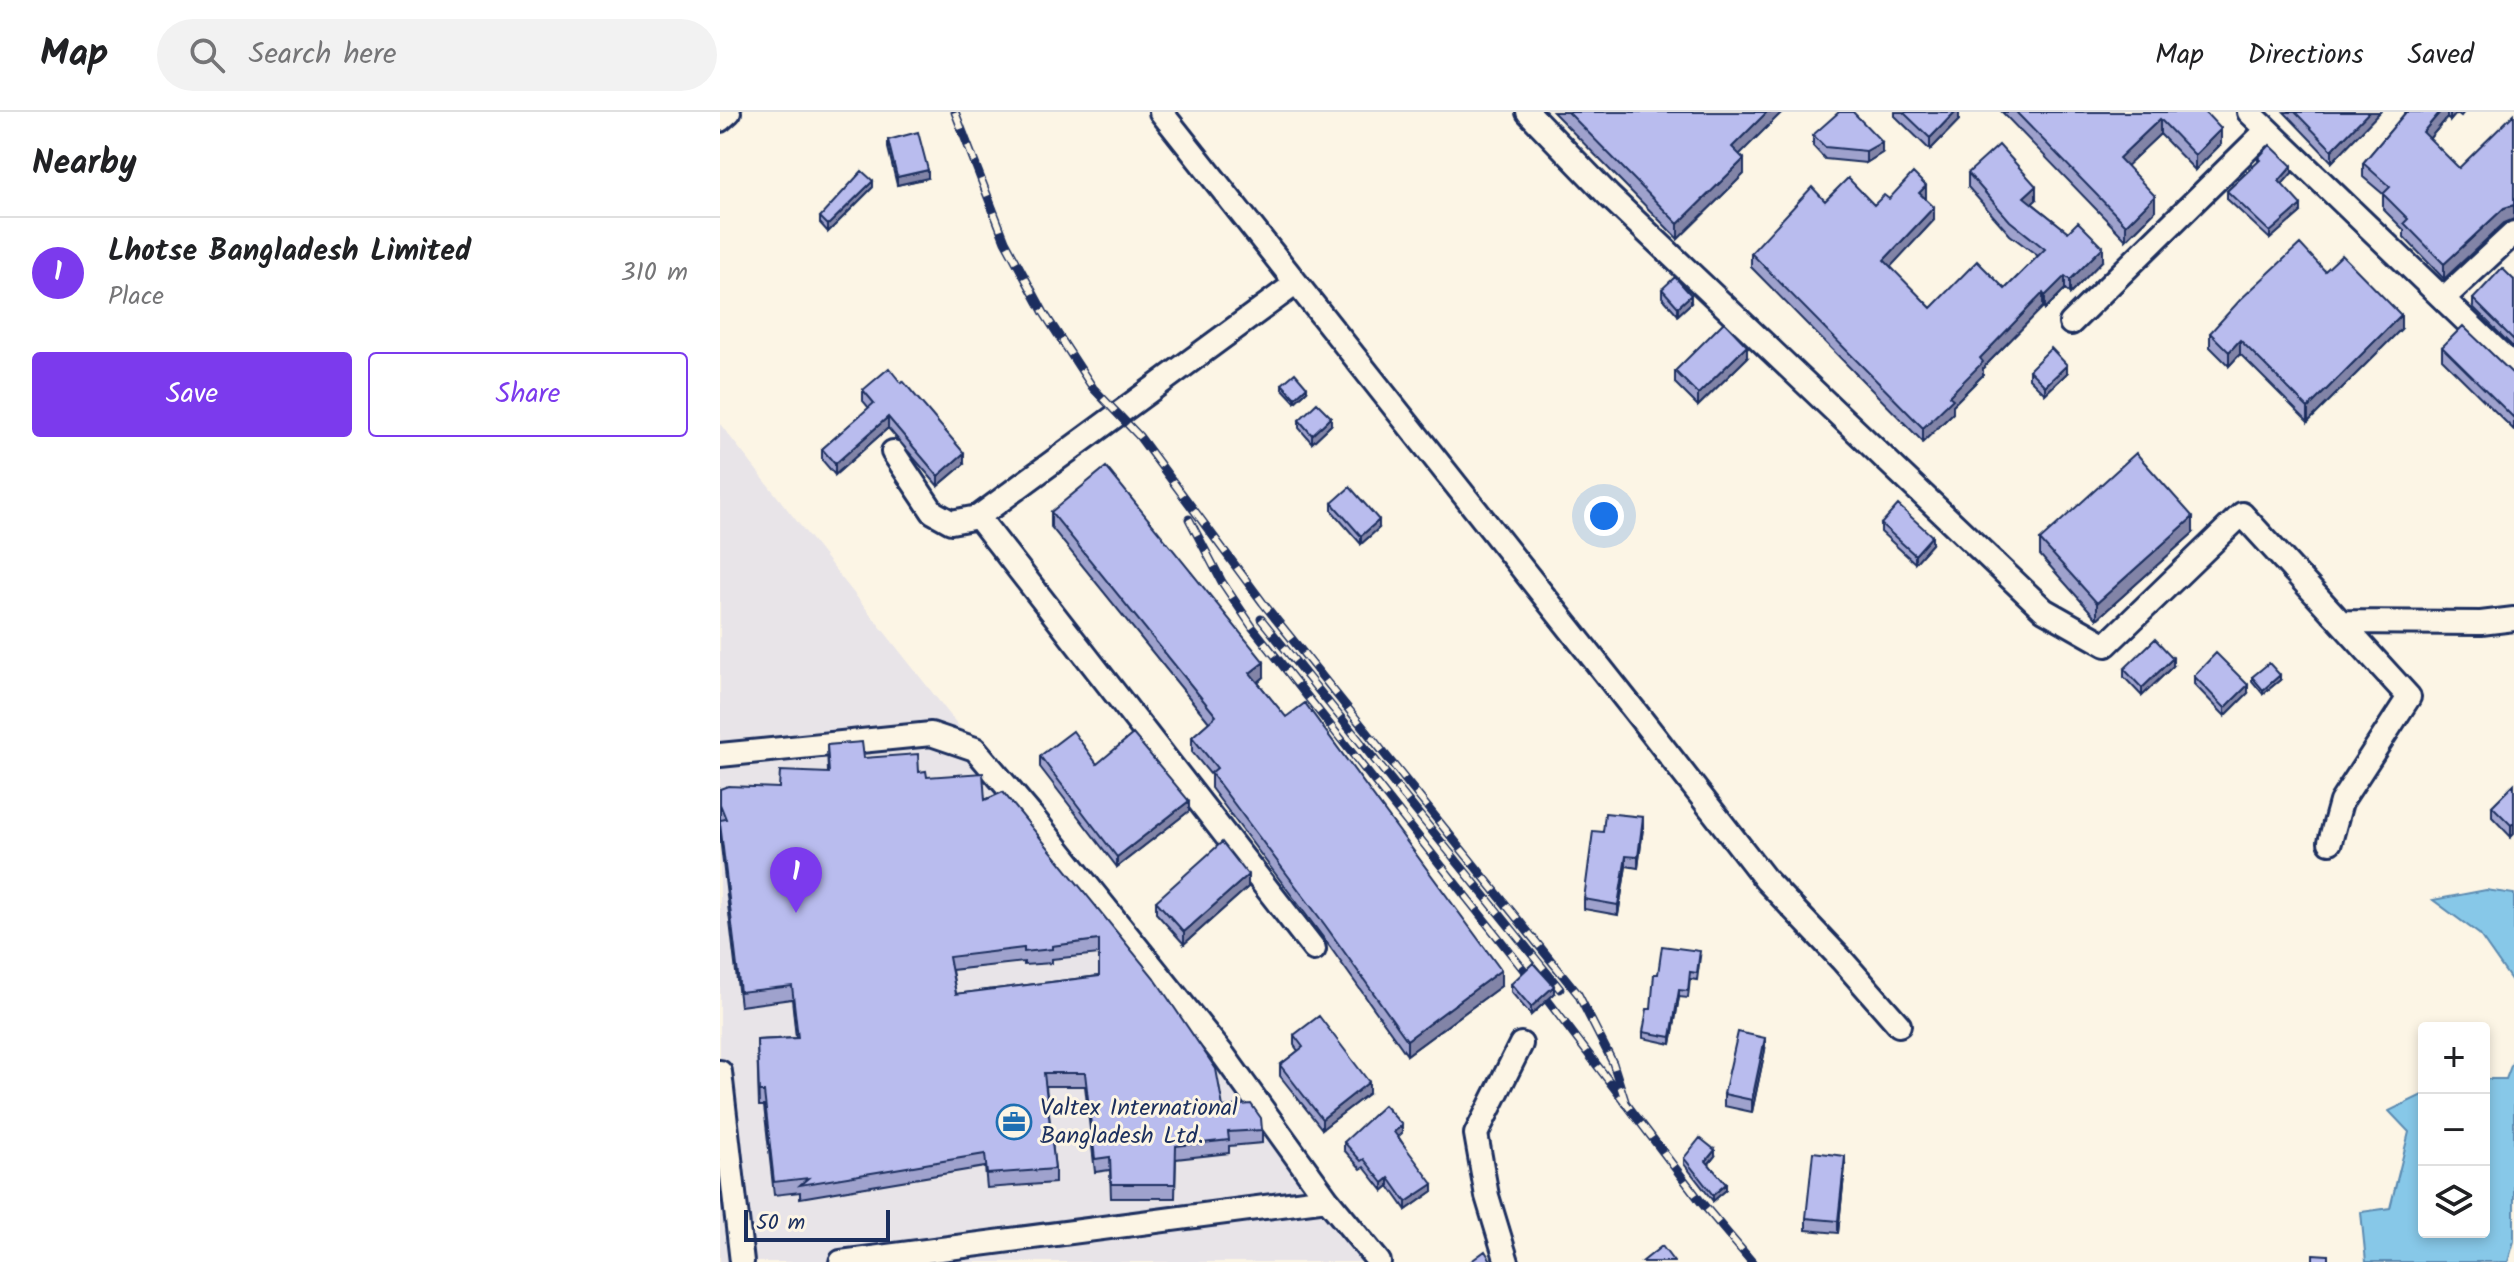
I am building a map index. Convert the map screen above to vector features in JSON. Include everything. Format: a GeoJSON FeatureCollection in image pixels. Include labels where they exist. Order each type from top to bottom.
{"type":"FeatureCollection","features":[{"type":"Feature","properties":{"kind":"street"},"geometry":{"type":"LineString","coordinates":[[720,120],[729,112]]}},
{"type":"Feature","properties":{"kind":"street"},"geometry":{"type":"LineString","coordinates":[[1161,112],[1766,880],[1899,1025]]}},
{"type":"Feature","properties":{"kind":"street"},"geometry":{"type":"LineString","coordinates":[[1528,112],[1609,196],[2044,610],[2106,645],[2242,514],[2409,697],[2341,802],[2330,842]]}},
{"type":"Feature","properties":{"kind":"street"},"geometry":{"type":"LineString","coordinates":[[2249,112],[2514,367]]}},
{"type":"Feature","properties":{"kind":"street"},"geometry":{"type":"LineString","coordinates":[[2071,323],[2267,130]]}},
{"type":"Feature","properties":{"kind":"street"},"geometry":{"type":"LineString","coordinates":[[2444,298],[2514,233]]}},
{"type":"Feature","properties":{"kind":"street"},"geometry":{"type":"LineString","coordinates":[[893,452],[933,512],[951,522],[978,517],[1295,284]]}},
{"type":"Feature","properties":{"kind":"street"},"geometry":{"type":"LineString","coordinates":[[978,517],[1314,949]]}},
{"type":"Feature","properties":{"kind":"street"},"geometry":{"type":"LineString","coordinates":[[2341,622],[2481,623],[2514,619]]}},
{"type":"Feature","properties":{"kind":"street"},"geometry":{"type":"LineString","coordinates":[[720,755],[931,734],[975,749],[1224,1056],[1327,1199],[1379,1262]]}},
{"type":"Feature","properties":{"kind":"street"},"geometry":{"type":"LineString","coordinates":[[1507,1262],[1487,1196],[1476,1134],[1521,1044]]}},
{"type":"Feature","properties":{"kind":"street"},"geometry":{"type":"LineString","coordinates":[[720,1072],[742,1262]]}},
{"type":"Feature","properties":{"kind":"street"},"geometry":{"type":"LineString","coordinates":[[841,1262],[1327,1199]]}},
{"type":"Feature","properties":{"kind":"shaded area"},"geometry":{"type":"Polygon","coordinates":[[[720,424],[1120,930],[1382,1262],[720,1262],[720,424]]]}},
{"type":"Feature","properties":{"kind":"water"},"geometry":{"type":"Polygon","coordinates":[[[2486,890],[2514,894],[2514,984],[2479,934],[2433,900],[2486,890]]]}},
{"type":"Feature","properties":{"kind":"water"},"geometry":{"type":"Polygon","coordinates":[[[2514,1058],[2514,1241],[2508,1262],[2366,1262],[2361,1212],[2390,1208],[2409,1132],[2389,1111],[2418,1097],[2418,1238],[2490,1238],[2490,1079],[2506,1079],[2514,1058]]]}},
{"type":"Feature","properties":{"kind":"building"},"geometry":{"type":"Polygon","coordinates":[[[1568,112],[1767,112],[1732,147],[1744,159],[1678,224],[1568,112]]]}},
{"type":"Feature","properties":{"kind":"building"},"geometry":{"type":"Polygon","coordinates":[[[1839,112],[1853,112],[1882,142],[1866,151],[1825,147],[1813,135],[1839,112]]]}},
{"type":"Feature","properties":{"kind":"building"},"geometry":{"type":"Polygon","coordinates":[[[1903,112],[1955,112],[1930,138],[1903,112]]]}},
{"type":"Feature","properties":{"kind":"building"},"geometry":{"type":"Polygon","coordinates":[[[2016,112],[2205,112],[2221,129],[2195,155],[2160,119],[2119,158],[2155,196],[2126,225],[2016,112]]]}},
{"type":"Feature","properties":{"kind":"building"},"geometry":{"type":"Polygon","coordinates":[[[2295,112],[2369,112],[2332,150],[2295,112]]]}},
{"type":"Feature","properties":{"kind":"building"},"geometry":{"type":"Polygon","coordinates":[[[2406,112],[2440,112],[2423,132],[2459,168],[2514,114],[2514,205],[2504,208],[2444,264],[2404,223],[2408,219],[2383,194],[2390,187],[2363,163],[2406,112]]]}},
{"type":"Feature","properties":{"kind":"building"},"geometry":{"type":"Polygon","coordinates":[[[918,132],[928,170],[897,177],[888,140],[918,132]]]}},
{"type":"Feature","properties":{"kind":"building"},"geometry":{"type":"Polygon","coordinates":[[[1999,145],[2036,186],[2024,197],[2068,232],[2078,222],[2103,247],[2070,280],[2065,276],[2045,296],[2043,293],[1980,358],[1983,362],[1949,396],[1953,399],[1923,428],[1751,253],[1812,187],[1825,201],[1848,178],[1874,205],[1884,195],[1889,199],[1913,173],[1926,186],[1919,193],[1934,207],[1884,260],[1931,308],[1977,261],[2005,289],[2045,249],[2010,221],[1968,173],[1999,145]]]}},
{"type":"Feature","properties":{"kind":"building"},"geometry":{"type":"Polygon","coordinates":[[[2270,145],[2292,166],[2279,181],[2301,205],[2270,232],[2227,191],[2260,160],[2258,158],[2270,145]]]}},
{"type":"Feature","properties":{"kind":"building"},"geometry":{"type":"Polygon","coordinates":[[[862,171],[873,181],[828,225],[820,217],[862,171]]]}},
{"type":"Feature","properties":{"kind":"building"},"geometry":{"type":"Polygon","coordinates":[[[2300,244],[2325,271],[2342,255],[2401,315],[2308,408],[2240,340],[2229,352],[2210,333],[2300,244]]]}},
{"type":"Feature","properties":{"kind":"building"},"geometry":{"type":"Polygon","coordinates":[[[2502,268],[2514,280],[2514,340],[2473,299],[2502,268]]]}},
{"type":"Feature","properties":{"kind":"building"},"geometry":{"type":"Polygon","coordinates":[[[1675,277],[1691,295],[1678,307],[1662,289],[1675,277]]]}},
{"type":"Feature","properties":{"kind":"building"},"geometry":{"type":"Polygon","coordinates":[[[1724,322],[1747,346],[1698,394],[1675,371],[1724,322]]]}},
{"type":"Feature","properties":{"kind":"building"},"geometry":{"type":"Polygon","coordinates":[[[2463,326],[2514,375],[2514,418],[2442,347],[2463,326]]]}},
{"type":"Feature","properties":{"kind":"building"},"geometry":{"type":"Polygon","coordinates":[[[2051,348],[2067,365],[2045,386],[2029,370],[2051,348]]]}},
{"type":"Feature","properties":{"kind":"building"},"geometry":{"type":"Polygon","coordinates":[[[889,368],[964,453],[938,476],[888,417],[835,464],[822,449],[874,403],[863,390],[889,368]]]}},
{"type":"Feature","properties":{"kind":"building"},"geometry":{"type":"Polygon","coordinates":[[[1295,373],[1307,387],[1295,398],[1282,384],[1295,373]]]}},
{"type":"Feature","properties":{"kind":"building"},"geometry":{"type":"Polygon","coordinates":[[[1317,403],[1331,417],[1312,435],[1299,420],[1317,403]]]}},
{"type":"Feature","properties":{"kind":"building"},"geometry":{"type":"Polygon","coordinates":[[[2136,453],[2193,517],[2097,603],[2040,540],[2136,453]]]}},
{"type":"Feature","properties":{"kind":"building"},"geometry":{"type":"Polygon","coordinates":[[[1106,467],[1264,662],[1250,673],[1286,717],[1305,703],[1501,970],[1407,1040],[1211,773],[1217,768],[1192,737],[1216,716],[1051,512],[1106,467]]]}},
{"type":"Feature","properties":{"kind":"building"},"geometry":{"type":"Polygon","coordinates":[[[1350,487],[1379,520],[1361,536],[1332,503],[1350,487]]]}},
{"type":"Feature","properties":{"kind":"building"},"geometry":{"type":"Polygon","coordinates":[[[1898,505],[1932,536],[1915,555],[1881,524],[1898,505]]]}},
{"type":"Feature","properties":{"kind":"building"},"geometry":{"type":"Polygon","coordinates":[[[2155,639],[2173,658],[2142,688],[2124,669],[2155,639]]]}},
{"type":"Feature","properties":{"kind":"building"},"geometry":{"type":"Polygon","coordinates":[[[2216,653],[2248,685],[2225,708],[2194,676],[2216,653]]]}},
{"type":"Feature","properties":{"kind":"building"},"geometry":{"type":"Polygon","coordinates":[[[2269,663],[2280,675],[2263,690],[2252,677],[2269,663]]]}},
{"type":"Feature","properties":{"kind":"building"},"geometry":{"type":"Polygon","coordinates":[[[1073,731],[1097,764],[1133,734],[1189,801],[1117,857],[1040,756],[1073,731]]]}},
{"type":"Feature","properties":{"kind":"building"},"geometry":{"type":"Polygon","coordinates":[[[862,742],[864,758],[918,754],[919,772],[926,771],[927,777],[983,773],[985,800],[1003,792],[1155,979],[1216,1069],[1223,1107],[1251,1104],[1261,1118],[1262,1130],[1228,1132],[1229,1140],[1176,1146],[1175,1184],[1111,1184],[1110,1157],[1095,1159],[1085,1073],[1044,1073],[1055,1169],[987,1174],[985,1154],[800,1185],[808,1178],[774,1182],[764,1092],[759,1092],[757,1040],[798,1038],[792,986],[740,992],[720,823],[720,820],[726,819],[720,804],[720,789],[728,786],[779,788],[780,771],[829,773],[827,745],[862,742]],[[1099,940],[1052,946],[1052,949],[1024,952],[1024,948],[949,957],[956,994],[1099,976],[1099,940]]]}},
{"type":"Feature","properties":{"kind":"building"},"geometry":{"type":"Polygon","coordinates":[[[2514,784],[2514,823],[2511,825],[2492,806],[2514,784]]]}},
{"type":"Feature","properties":{"kind":"building"},"geometry":{"type":"Polygon","coordinates":[[[1605,813],[1643,817],[1638,857],[1626,856],[1618,905],[1584,899],[1593,831],[1603,832],[1605,813]]]}},
{"type":"Feature","properties":{"kind":"building"},"geometry":{"type":"Polygon","coordinates":[[[1222,842],[1248,875],[1184,932],[1156,901],[1222,842]]]}},
{"type":"Feature","properties":{"kind":"building"},"geometry":{"type":"Polygon","coordinates":[[[1662,946],[1700,951],[1697,973],[1690,972],[1688,991],[1679,990],[1671,1037],[1643,1032],[1647,1009],[1651,1009],[1654,974],[1658,974],[1662,946]]]}},
{"type":"Feature","properties":{"kind":"building"},"geometry":{"type":"Polygon","coordinates":[[[1533,963],[1554,986],[1531,1007],[1511,984],[1533,963]]]}},
{"type":"Feature","properties":{"kind":"building"},"geometry":{"type":"Polygon","coordinates":[[[1319,1016],[1369,1082],[1322,1119],[1280,1065],[1303,1047],[1294,1035],[1319,1016]]]}},
{"type":"Feature","properties":{"kind":"building"},"geometry":{"type":"Polygon","coordinates":[[[1738,1032],[1765,1038],[1752,1100],[1724,1094],[1738,1032]]]}},
{"type":"Feature","properties":{"kind":"building"},"geometry":{"type":"Polygon","coordinates":[[[1384,1105],[1402,1125],[1394,1132],[1433,1184],[1406,1202],[1389,1178],[1383,1183],[1364,1159],[1361,1161],[1344,1142],[1384,1105]]]}},
{"type":"Feature","properties":{"kind":"building"},"geometry":{"type":"Polygon","coordinates":[[[1700,1138],[1715,1150],[1706,1161],[1726,1184],[1713,1195],[1684,1158],[1700,1138]]]}},
{"type":"Feature","properties":{"kind":"building"},"geometry":{"type":"Polygon","coordinates":[[[1813,1152],[1845,1156],[1838,1221],[1806,1218],[1813,1152]]]}},
{"type":"Feature","properties":{"kind":"building"},"geometry":{"type":"Polygon","coordinates":[[[1662,1246],[1674,1262],[1642,1262],[1662,1246]]]}},
{"type":"Feature","properties":{"kind":"building"},"geometry":{"type":"Polygon","coordinates":[[[1485,1251],[1492,1262],[1470,1262],[1485,1251]]]}},
{"type":"Feature","properties":{"kind":"building"},"geometry":{"type":"Polygon","coordinates":[[[2313,1254],[2328,1255],[2328,1262],[2313,1262],[2313,1254]]]}},
{"type":"Feature","properties":{"kind":"railway"},"geometry":{"type":"LineString","coordinates":[[955,112],[1005,241],[1044,313],[1093,388],[1139,436],[1263,603],[1578,994],[1613,1063],[1626,1104]]}},
{"type":"Feature","properties":{"kind":"railway"},"geometry":{"type":"LineString","coordinates":[[1189,519],[1222,582],[1253,628],[1539,989],[1701,1202],[1752,1262]]}},
{"type":"Feature","properties":{"kind":"railway"},"geometry":{"type":"LineString","coordinates":[[1261,619],[1560,989]]}},
{"type":"Feature","properties":{"kind":"place","name":"Lhotse Bangladesh Limited"},"geometry":{"type":"Point","coordinates":[796,913]}},
{"type":"Feature","properties":{"kind":"place","name":"Valtex International Bangladesh Ltd."},"geometry":{"type":"Point","coordinates":[1014,1122]}}]}
